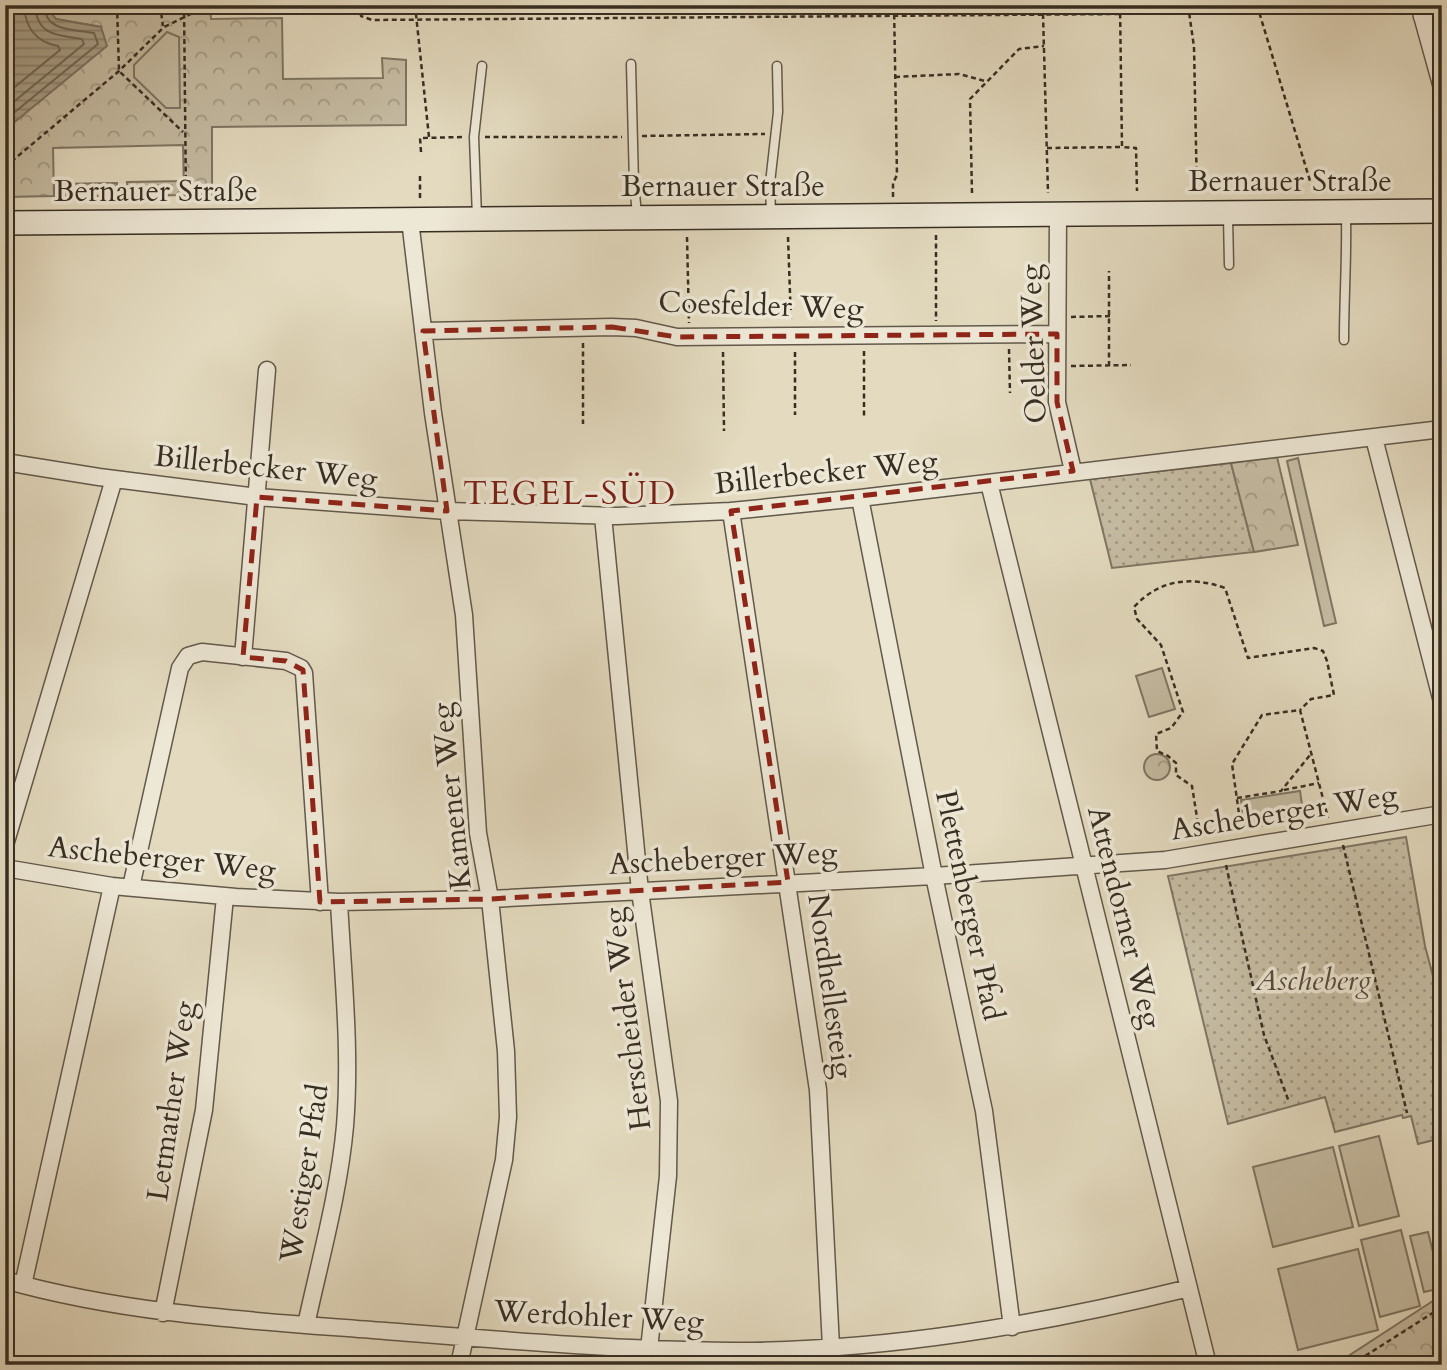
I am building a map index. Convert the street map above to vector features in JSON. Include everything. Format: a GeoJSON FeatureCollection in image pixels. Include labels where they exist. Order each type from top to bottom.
{"type":"FeatureCollection","features":[{"type":"Feature","properties":{"kind":"main road","name":"Bernauer Straße"},"geometry":{"type":"LineString","coordinates":[[5,223],[415,210],[477,219],[1442,211]]}},
{"type":"Feature","properties":{"kind":"street"},"geometry":{"type":"LineString","coordinates":[[1442,12],[1420,11],[1442,88]]}},
{"type":"Feature","properties":{"kind":"street","name":"Kamener Weg"},"geometry":{"type":"LineString","coordinates":[[415,210],[423,331],[464,615],[478,833],[490,899],[506,1051],[507,1139],[459,1365]]}},
{"type":"Feature","properties":{"kind":"street","name":"Oelder Weg"},"geometry":{"type":"LineString","coordinates":[[1058,215],[1057,402],[1073,471]]}},
{"type":"Feature","properties":{"kind":"street","name":"Coesfelder Weg"},"geometry":{"type":"LineString","coordinates":[[423,331],[612,327],[636,328],[677,337],[793,341],[937,335],[1056,334]]}},
{"type":"Feature","properties":{"kind":"street"},"geometry":{"type":"LineString","coordinates":[[243,657],[267,370]]}},
{"type":"Feature","properties":{"kind":"street","name":"Billerbecker Weg"},"geometry":{"type":"LineString","coordinates":[[5,462],[257,497],[447,511],[603,516],[731,510],[860,498],[1442,429]]}},
{"type":"Feature","properties":{"kind":"street"},"geometry":{"type":"LineString","coordinates":[[1374,438],[1442,702]]}},
{"type":"Feature","properties":{"kind":"street"},"geometry":{"type":"LineString","coordinates":[[5,845],[114,479]]}},
{"type":"Feature","properties":{"kind":"street","name":"Attendorner Weg"},"geometry":{"type":"LineString","coordinates":[[989,483],[1208,1365]]}},
{"type":"Feature","properties":{"kind":"street","name":"Plettenberger Pfad"},"geometry":{"type":"LineString","coordinates":[[860,498],[934,876],[984,1111],[1012,1327]]}},
{"type":"Feature","properties":{"kind":"street","name":"Nordhellesteig"},"geometry":{"type":"LineString","coordinates":[[731,510],[818,1090],[831,1347]]}},
{"type":"Feature","properties":{"kind":"street","name":"Herscheider Weg"},"geometry":{"type":"LineString","coordinates":[[603,516],[640,891],[669,1101],[668,1176],[649,1349]]}},
{"type":"Feature","properties":{"kind":"street"},"geometry":{"type":"LineString","coordinates":[[131,887],[180,668],[188,656],[194,653],[286,661],[295,664],[304,673],[320,902]]}},
{"type":"Feature","properties":{"kind":"street","name":"Ascheberger Weg"},"geometry":{"type":"LineString","coordinates":[[5,868],[112,886],[225,897],[320,902],[490,899],[934,876],[1165,860],[1223,852],[1334,827],[1442,814]]}},
{"type":"Feature","properties":{"kind":"street"},"geometry":{"type":"LineString","coordinates":[[23,1285],[112,886]]}},
{"type":"Feature","properties":{"kind":"street","name":"Letmather Weg"},"geometry":{"type":"LineString","coordinates":[[163,1312],[204,1110],[225,897]]}},
{"type":"Feature","properties":{"kind":"street","name":"Westiger Pfad"},"geometry":{"type":"LineString","coordinates":[[306,1325],[345,1128],[348,1048],[339,902]]}},
{"type":"Feature","properties":{"kind":"street","name":"Werdohler Weg"},"geometry":{"type":"LineString","coordinates":[[5,1280],[163,1312],[465,1337],[649,1349],[735,1351],[831,1347],[943,1337],[1012,1327],[1189,1289]]}},
{"type":"Feature","properties":{"kind":"lane"},"geometry":{"type":"LineString","coordinates":[[631,64],[634,184],[638,218]]}},
{"type":"Feature","properties":{"kind":"lane"},"geometry":{"type":"LineString","coordinates":[[477,219],[474,137],[482,66]]}},
{"type":"Feature","properties":{"kind":"lane"},"geometry":{"type":"LineString","coordinates":[[771,217],[770,183],[778,112],[777,66]]}},
{"type":"Feature","properties":{"kind":"lane"},"geometry":{"type":"LineString","coordinates":[[1344,340],[1346,212]]}},
{"type":"Feature","properties":{"kind":"lane"},"geometry":{"type":"LineString","coordinates":[[1228,213],[1229,265]]}},
{"type":"Feature","properties":{"kind":"path"},"geometry":{"type":"LineString","coordinates":[[117,5],[119,71],[184,134]]}},
{"type":"Feature","properties":{"kind":"path"},"geometry":{"type":"LineString","coordinates":[[160,5],[164,27]]}},
{"type":"Feature","properties":{"kind":"path"},"geometry":{"type":"LineString","coordinates":[[184,5],[186,198]]}},
{"type":"Feature","properties":{"kind":"path"},"geometry":{"type":"LineString","coordinates":[[5,167],[119,71],[164,27],[209,5]]}},
{"type":"Feature","properties":{"kind":"path"},"geometry":{"type":"LineString","coordinates":[[360,5],[361,16],[372,20],[894,18],[1120,14],[1188,5],[1194,47],[1197,196]]}},
{"type":"Feature","properties":{"kind":"path"},"geometry":{"type":"LineString","coordinates":[[415,5],[429,138]]}},
{"type":"Feature","properties":{"kind":"path"},"geometry":{"type":"LineString","coordinates":[[893,199],[893,183],[897,175],[894,5]]}},
{"type":"Feature","properties":{"kind":"path"},"geometry":{"type":"LineString","coordinates":[[1120,5],[1122,147]]}},
{"type":"Feature","properties":{"kind":"path"},"geometry":{"type":"LineString","coordinates":[[1257,5],[1313,191]]}},
{"type":"Feature","properties":{"kind":"path"},"geometry":{"type":"LineString","coordinates":[[1043,14],[1048,192]]}},
{"type":"Feature","properties":{"kind":"path"},"geometry":{"type":"LineString","coordinates":[[1114,36],[1121,36]]}},
{"type":"Feature","properties":{"kind":"path"},"geometry":{"type":"LineString","coordinates":[[972,193],[970,99],[1019,48],[1044,46]]}},
{"type":"Feature","properties":{"kind":"path"},"geometry":{"type":"LineString","coordinates":[[1115,70],[1121,69]]}},
{"type":"Feature","properties":{"kind":"path"},"geometry":{"type":"LineString","coordinates":[[1188,71],[1194,70]]}},
{"type":"Feature","properties":{"kind":"path"},"geometry":{"type":"LineString","coordinates":[[1040,72],[1045,72]]}},
{"type":"Feature","properties":{"kind":"path"},"geometry":{"type":"LineString","coordinates":[[895,77],[958,74],[985,81]]}},
{"type":"Feature","properties":{"kind":"path"},"geometry":{"type":"LineString","coordinates":[[1188,102],[1195,102]]}},
{"type":"Feature","properties":{"kind":"path"},"geometry":{"type":"LineString","coordinates":[[1040,104],[1046,104]]}},
{"type":"Feature","properties":{"kind":"path"},"geometry":{"type":"LineString","coordinates":[[421,152],[420,138],[776,134]]}},
{"type":"Feature","properties":{"kind":"path"},"geometry":{"type":"LineString","coordinates":[[1041,134],[1047,135]]}},
{"type":"Feature","properties":{"kind":"path"},"geometry":{"type":"LineString","coordinates":[[1189,134],[1196,134]]}},
{"type":"Feature","properties":{"kind":"path"},"geometry":{"type":"LineString","coordinates":[[1047,148],[1136,148],[1137,191]]}},
{"type":"Feature","properties":{"kind":"path"},"geometry":{"type":"LineString","coordinates":[[180,162],[185,162]]}},
{"type":"Feature","properties":{"kind":"path"},"geometry":{"type":"LineString","coordinates":[[415,210],[420,176]]}},
{"type":"Feature","properties":{"kind":"path"},"geometry":{"type":"LineString","coordinates":[[936,235],[937,335]]}},
{"type":"Feature","properties":{"kind":"path"},"geometry":{"type":"LineString","coordinates":[[687,237],[689,337]]}},
{"type":"Feature","properties":{"kind":"path"},"geometry":{"type":"LineString","coordinates":[[788,237],[795,415]]}},
{"type":"Feature","properties":{"kind":"path"},"geometry":{"type":"LineString","coordinates":[[1109,271],[1109,366]]}},
{"type":"Feature","properties":{"kind":"path"},"geometry":{"type":"LineString","coordinates":[[1064,317],[1110,316]]}},
{"type":"Feature","properties":{"kind":"path"},"geometry":{"type":"LineString","coordinates":[[583,337],[583,424]]}},
{"type":"Feature","properties":{"kind":"path"},"geometry":{"type":"LineString","coordinates":[[1008,342],[1010,393]]}},
{"type":"Feature","properties":{"kind":"path"},"geometry":{"type":"LineString","coordinates":[[863,344],[864,418]]}},
{"type":"Feature","properties":{"kind":"path"},"geometry":{"type":"LineString","coordinates":[[723,345],[724,431]]}},
{"type":"Feature","properties":{"kind":"path"},"geometry":{"type":"LineString","coordinates":[[1065,366],[1131,365]]}},
{"type":"Feature","properties":{"kind":"path"},"geometry":{"type":"LineString","coordinates":[[1186,580],[1225,588],[1248,658],[1314,648],[1323,651],[1334,695],[1311,699],[1300,710],[1262,715],[1232,764],[1240,819],[1198,824],[1192,786],[1176,775],[1176,763],[1157,751],[1156,734],[1171,728],[1183,712],[1161,645],[1138,619],[1135,607],[1143,598],[1163,585],[1186,580]]}},
{"type":"Feature","properties":{"kind":"path"},"geometry":{"type":"LineString","coordinates":[[1300,710],[1319,783],[1334,827],[1407,1113]]}},
{"type":"Feature","properties":{"kind":"path"},"geometry":{"type":"LineString","coordinates":[[1281,791],[1311,754]]}},
{"type":"Feature","properties":{"kind":"path"},"geometry":{"type":"LineString","coordinates":[[1237,798],[1319,783]]}},
{"type":"Feature","properties":{"kind":"path"},"geometry":{"type":"LineString","coordinates":[[1223,852],[1264,1035],[1289,1102]]}},
{"type":"Feature","properties":{"kind":"path"},"geometry":{"type":"LineString","coordinates":[[1351,1365],[1442,1307]]}},
{"type":"Feature","properties":{"kind":"highlighted area"},"geometry":{"type":"Polygon","coordinates":[[[612,327],[677,337],[1057,334],[1057,402],[1073,471],[731,511],[788,882],[490,899],[320,902],[303,670],[286,661],[243,657],[257,497],[447,511],[423,331],[612,327]]]}},
{"type":"Feature","properties":{"kind":"green space"},"geometry":{"type":"Polygon","coordinates":[[[50,5],[210,6],[211,19],[282,18],[283,79],[383,78],[382,58],[406,60],[406,125],[212,127],[212,195],[184,195],[183,145],[53,148],[54,196],[5,197],[5,130],[101,27],[56,19],[52,15],[50,5]]]}},
{"type":"Feature","properties":{"kind":"green space"},"geometry":{"type":"Polygon","coordinates":[[[167,32],[179,37],[180,108],[166,108],[134,77],[134,65],[167,32]]]}},
{"type":"Feature","properties":{"kind":"green space"},"geometry":{"type":"Polygon","coordinates":[[[184,181],[184,195],[128,196],[127,182],[184,181]]]}},
{"type":"Feature","properties":{"kind":"green space"},"geometry":{"type":"Polygon","coordinates":[[[117,183],[118,196],[54,196],[54,184],[117,183]]]}},
{"type":"Feature","properties":{"kind":"green space"},"geometry":{"type":"Polygon","coordinates":[[[1277,457],[1298,545],[1254,552],[1231,463],[1277,457]]]}},
{"type":"Feature","properties":{"kind":"green space"},"geometry":{"type":"Polygon","coordinates":[[[1298,458],[1336,623],[1324,626],[1287,461],[1298,458]]]}},
{"type":"Feature","properties":{"kind":"green space"},"geometry":{"type":"Polygon","coordinates":[[[1231,463],[1254,552],[1112,568],[1090,479],[1231,463]]]}},
{"type":"Feature","properties":{"kind":"green space"},"geometry":{"type":"Polygon","coordinates":[[[1162,668],[1175,709],[1149,717],[1136,676],[1162,668]]]}},
{"type":"Feature","properties":{"kind":"green space"},"geometry":{"type":"Polygon","coordinates":[[[1157,754],[1166,758],[1170,767],[1166,776],[1157,780],[1148,776],[1144,767],[1148,758],[1157,754]]]}},
{"type":"Feature","properties":{"kind":"green space"},"geometry":{"type":"Polygon","coordinates":[[[1300,791],[1304,819],[1245,828],[1241,800],[1300,791]]]}},
{"type":"Feature","properties":{"kind":"green space","name":"Ascheberg"},"geometry":{"type":"Polygon","coordinates":[[[1406,837],[1425,946],[1442,1010],[1442,1138],[1418,1144],[1411,1116],[1403,1118],[1402,1115],[1335,1132],[1325,1097],[1228,1124],[1168,876],[1406,837]]]}},
{"type":"Feature","properties":{"kind":"green space"},"geometry":{"type":"Polygon","coordinates":[[[1379,1136],[1399,1216],[1359,1226],[1339,1146],[1379,1136]]]}},
{"type":"Feature","properties":{"kind":"green space"},"geometry":{"type":"Polygon","coordinates":[[[1333,1147],[1353,1227],[1273,1247],[1253,1167],[1333,1147]]]}},
{"type":"Feature","properties":{"kind":"green space"},"geometry":{"type":"Polygon","coordinates":[[[1401,1230],[1420,1306],[1380,1317],[1361,1240],[1401,1230]]]}},
{"type":"Feature","properties":{"kind":"green space"},"geometry":{"type":"Polygon","coordinates":[[[1428,1232],[1442,1288],[1424,1292],[1410,1236],[1428,1232]]]}},
{"type":"Feature","properties":{"kind":"green space"},"geometry":{"type":"Polygon","coordinates":[[[1358,1249],[1378,1330],[1298,1350],[1278,1269],[1358,1249]]]}},
{"type":"Feature","properties":{"kind":"green space"},"geometry":{"type":"Polygon","coordinates":[[[1442,1295],[1442,1365],[1324,1365],[1342,1360],[1442,1295]]]}},
{"type":"Feature","properties":{"kind":"water"},"geometry":{"type":"Polygon","coordinates":[[[5,5],[50,5],[56,19],[101,27],[107,46],[5,130],[5,5]]]}},
{"type":"Feature","properties":{"kind":"district","name":"TEGEL-SÜD"},"geometry":{"type":"Point","coordinates":[570,492]}}]}
